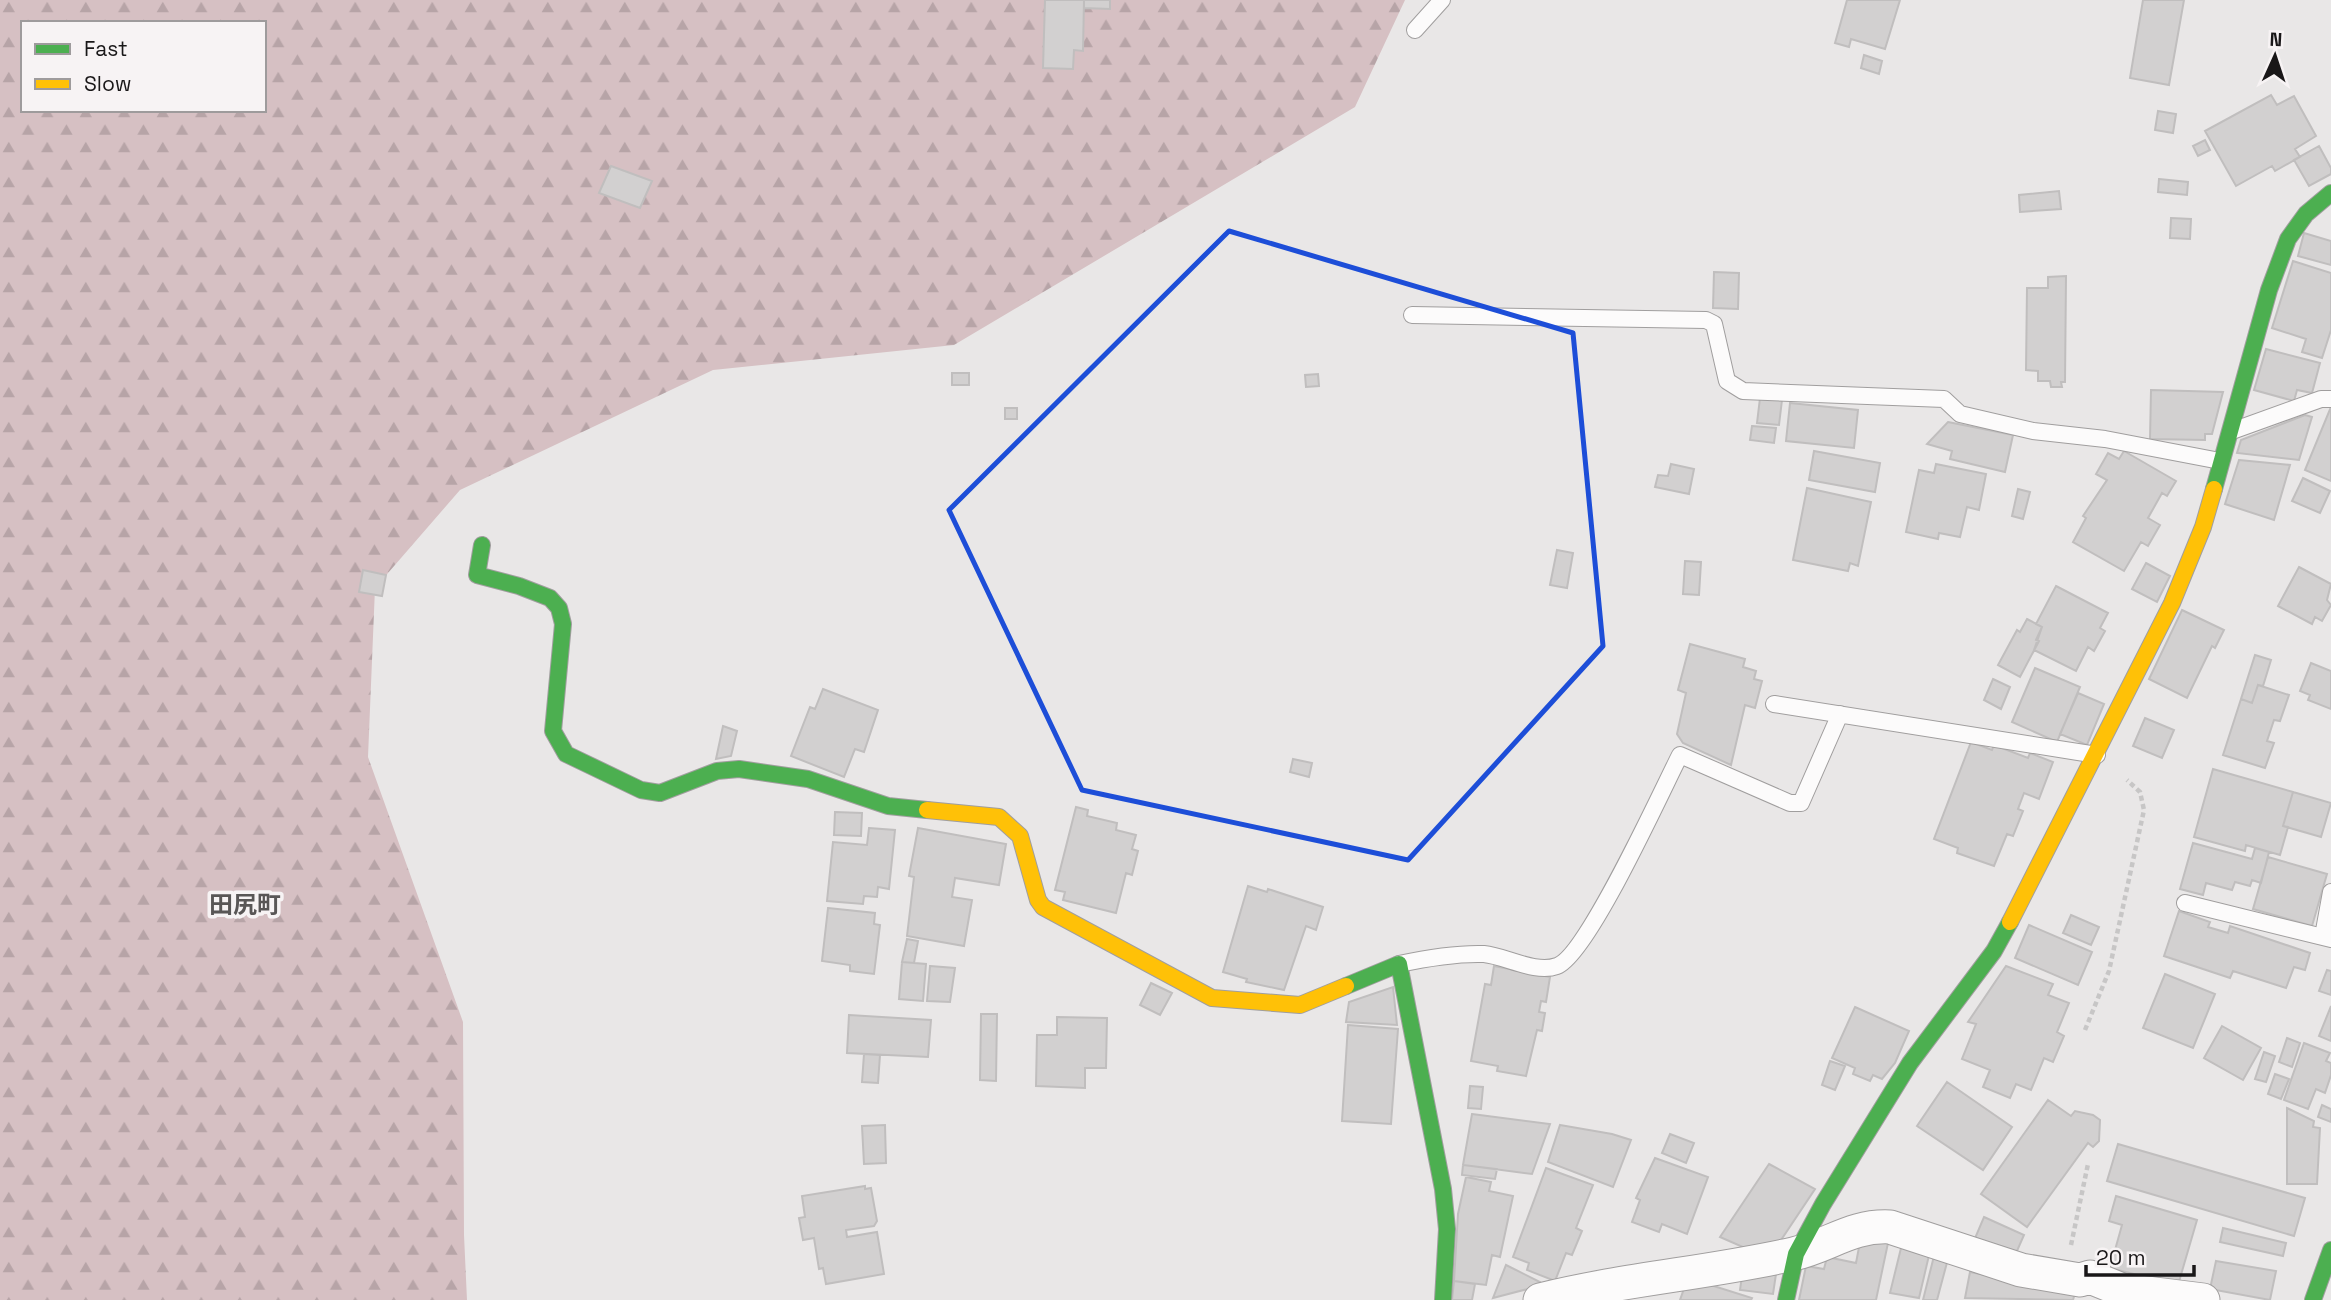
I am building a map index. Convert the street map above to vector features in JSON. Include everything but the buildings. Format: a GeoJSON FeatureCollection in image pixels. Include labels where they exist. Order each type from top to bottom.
{"type":"FeatureCollection","features":[{"type":"Feature","properties":{"kind":"street"},"geometry":{"type":"LineString","coordinates":[[1786,1300],[1796,1254],[1910,1063],[1994,951],[2172,603],[2203,527],[2269,290],[2288,239],[2306,215],[2331,193]]}},
{"type":"Feature","properties":{"kind":"street"},"geometry":{"type":"LineString","coordinates":[[481,545],[477,575],[541,594],[554,600],[560,610],[563,624],[554,731],[557,742],[566,754],[641,790],[660,793],[717,771],[738,769],[808,779],[888,806],[999,817],[1020,836],[1038,900],[1043,907],[1212,998],[1300,1005],[1399,964],[1443,1189],[1447,1229],[1443,1300]]}},
{"type":"Feature","properties":{"kind":"street"},"geometry":{"type":"LineString","coordinates":[[1540,1300],[1593,1287],[1796,1254],[1868,1226],[1890,1227],[2021,1270],[2080,1280],[2090,1277],[2122,1290],[2203,1300]]}},
{"type":"Feature","properties":{"kind":"street"},"geometry":{"type":"LineString","coordinates":[[2313,1300],[2331,1250]]}},
{"type":"Feature","properties":{"kind":"lane"},"geometry":{"type":"LineString","coordinates":[[1415,30],[1442,0]]}},
{"type":"Feature","properties":{"kind":"lane"},"geometry":{"type":"LineString","coordinates":[[1412,315],[1706,320],[1714,324],[1727,381],[1742,391],[1944,400],[1960,414],[2008,425],[2220,461]]}},
{"type":"Feature","properties":{"kind":"lane"},"geometry":{"type":"LineString","coordinates":[[2229,432],[2321,399],[2331,399]]}},
{"type":"Feature","properties":{"kind":"lane"},"geometry":{"type":"LineString","coordinates":[[1774,704],[2096,755]]}},
{"type":"Feature","properties":{"kind":"lane"},"geometry":{"type":"LineString","coordinates":[[1399,964],[1440,956],[1485,954],[1542,967],[1558,966],[1572,954],[1615,884],[1680,755],[1790,803],[1801,803],[1840,714]]}},
{"type":"Feature","properties":{"kind":"lane"},"geometry":{"type":"LineString","coordinates":[[2185,903],[2327,938],[2331,892]]}},
{"type":"Feature","properties":{"kind":"path"},"geometry":{"type":"LineString","coordinates":[[2085,1030],[2109,971],[2144,810],[2140,792],[2096,755]]}},
{"type":"Feature","properties":{"kind":"path"},"geometry":{"type":"LineString","coordinates":[[2065,1277],[2088,1164]]}},
{"type":"Feature","properties":{"kind":"highlighted area"},"geometry":{"type":"Polygon","coordinates":[[[1229,231],[1573,333],[1603,646],[1408,860],[1082,790],[949,510],[1229,231]]]}},
{"type":"Feature","properties":{"kind":"green space"},"geometry":{"type":"Polygon","coordinates":[[[0,0],[1405,0],[1355,107],[954,345],[713,370],[460,490],[375,588],[368,757],[463,1022],[467,1300],[0,1300],[0,0]]]}},
{"type":"Feature","properties":{"kind":"traffic: fast"},"geometry":{"type":"LineString","coordinates":[[2214,489],[2269,290],[2288,239],[2306,214],[2331,193]]}},
{"type":"Feature","properties":{"kind":"traffic: fast"},"geometry":{"type":"LineString","coordinates":[[482,545],[477,575],[519,586],[550,598],[559,608],[563,624],[553,731],[566,754],[641,790],[660,793],[717,771],[739,769],[808,779],[888,806],[927,810]]}},
{"type":"Feature","properties":{"kind":"traffic: fast"},"geometry":{"type":"LineString","coordinates":[[1786,1300],[1796,1254],[1823,1204],[1910,1063],[1994,951],[2010,922]]}},
{"type":"Feature","properties":{"kind":"traffic: fast"},"geometry":{"type":"LineString","coordinates":[[1346,986],[1399,964],[1443,1189],[1447,1229],[1443,1300]]}},
{"type":"Feature","properties":{"kind":"traffic: fast"},"geometry":{"type":"LineString","coordinates":[[2313,1300],[2331,1250]]}},
{"type":"Feature","properties":{"kind":"traffic: slow"},"geometry":{"type":"LineString","coordinates":[[2010,922],[2172,603],[2203,527],[2214,489]]}},
{"type":"Feature","properties":{"kind":"traffic: slow"},"geometry":{"type":"LineString","coordinates":[[927,810],[999,817],[1020,836],[1038,900],[1043,907],[1212,998],[1300,1005],[1346,986]]}},
{"type":"Feature","properties":{"kind":"district","name":"田尻町"},"geometry":{"type":"Point","coordinates":[245,904]}}]}
